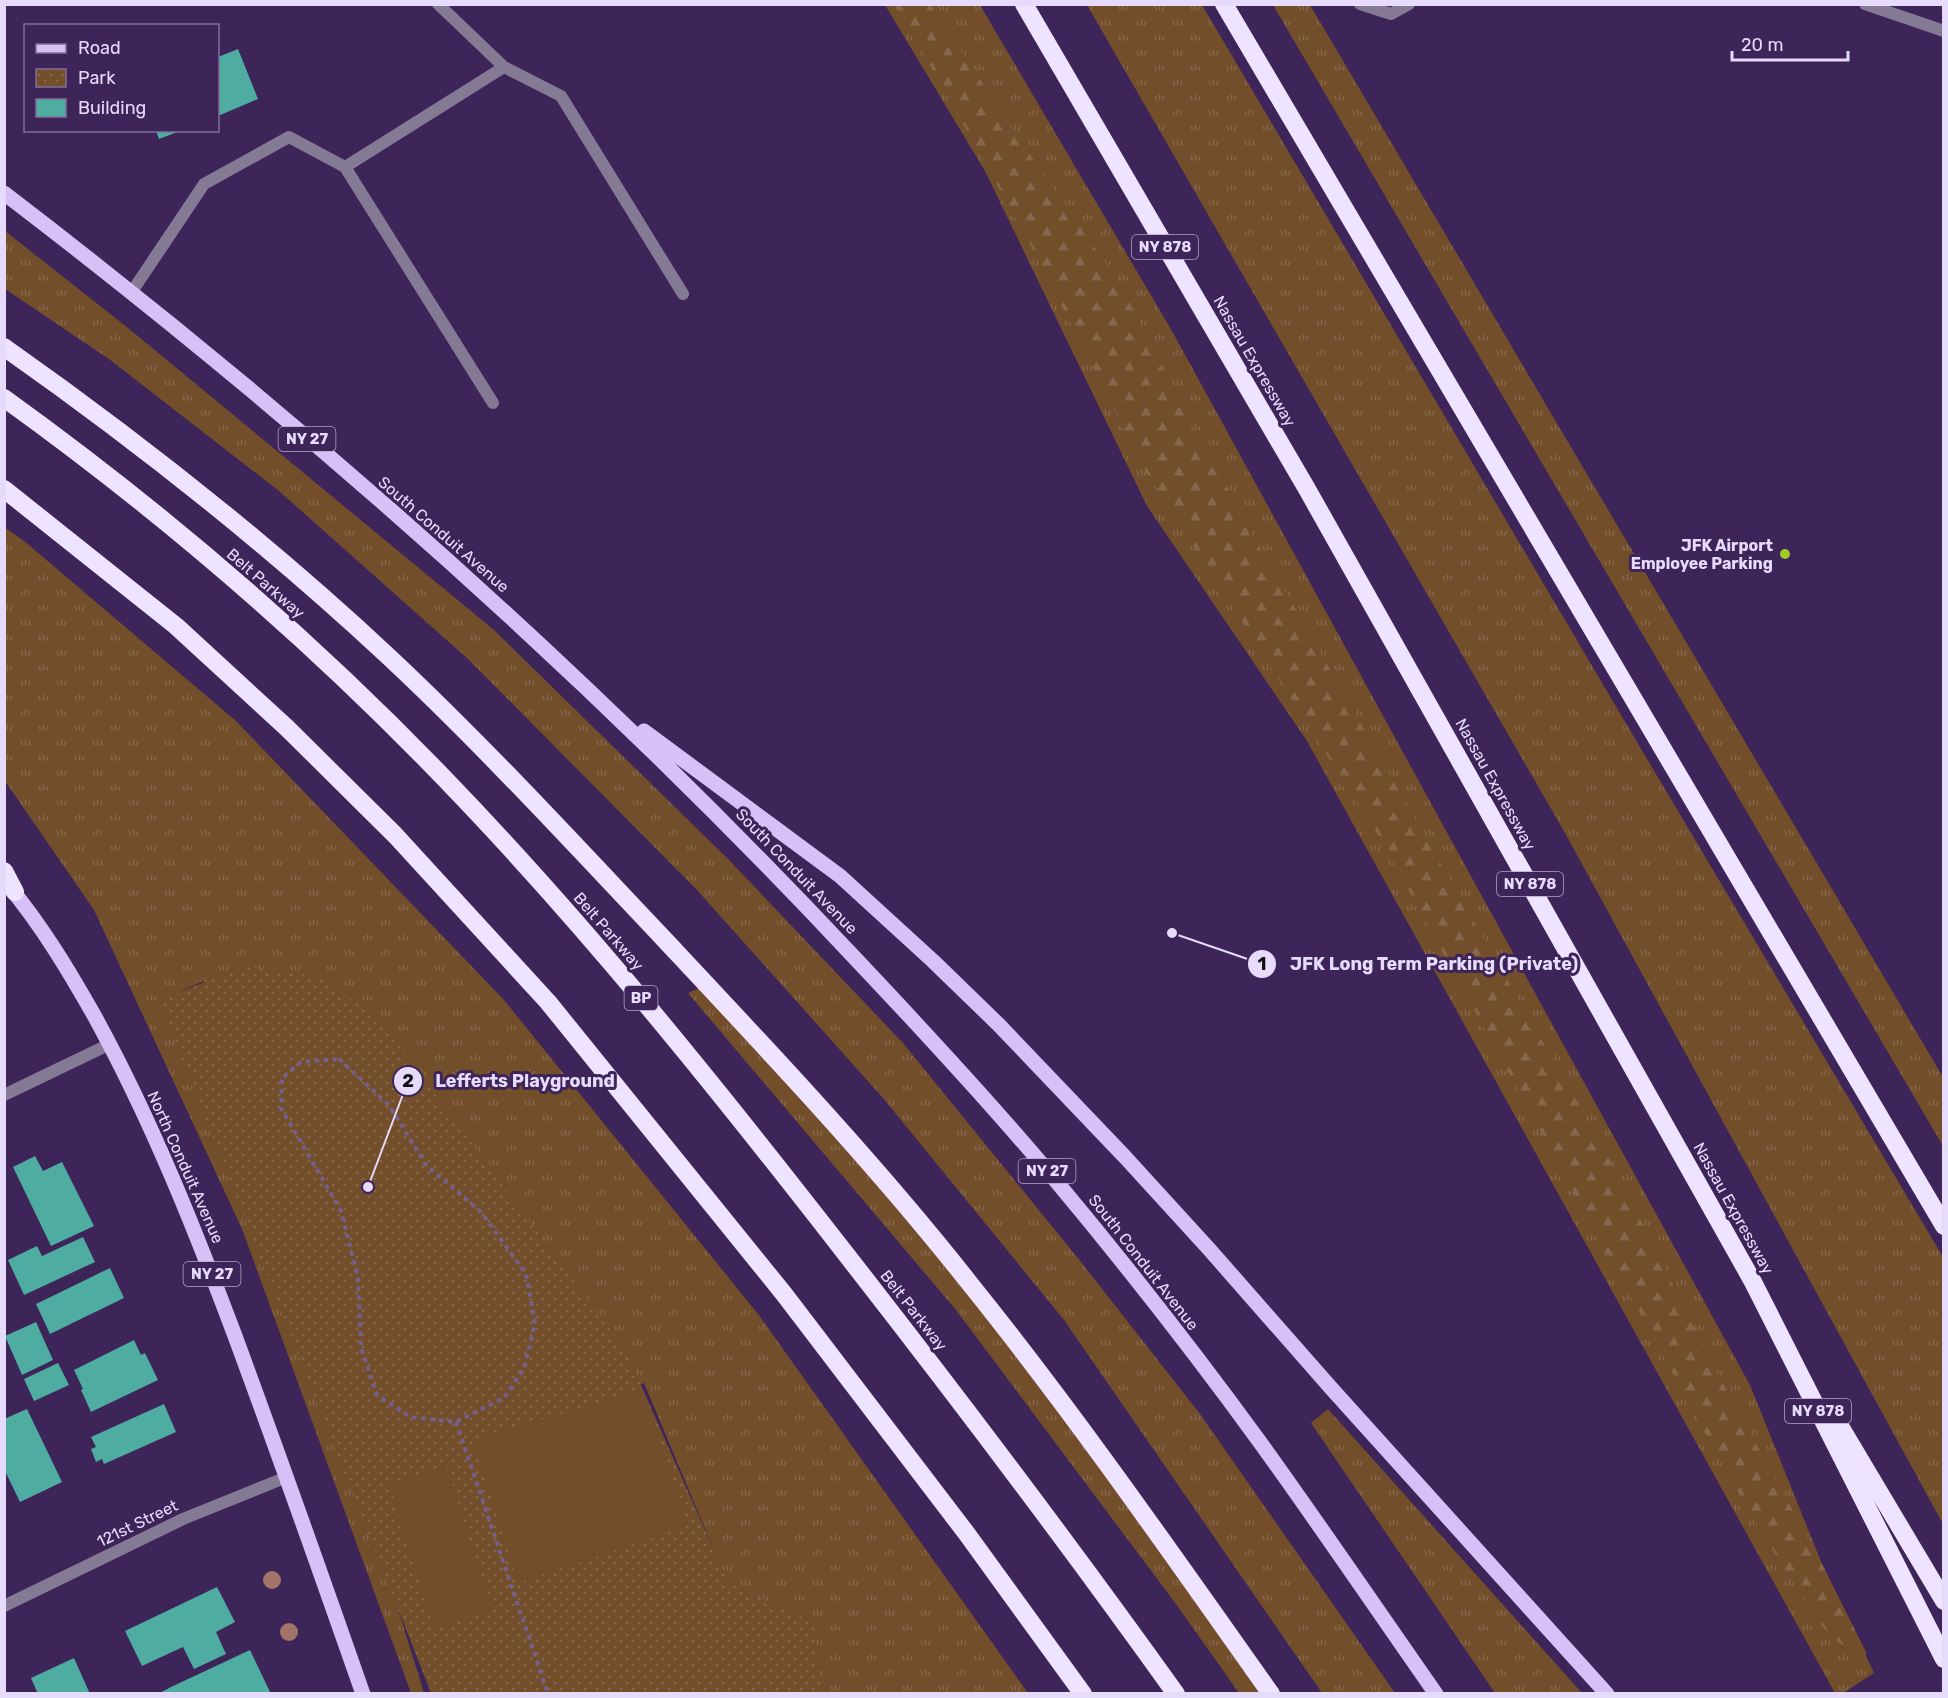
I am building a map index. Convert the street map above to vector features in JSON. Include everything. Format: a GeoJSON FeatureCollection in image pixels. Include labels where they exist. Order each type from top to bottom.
{"type":"FeatureCollection","features":[{"type":"Feature","properties":{"kind":"highway","name":"Nassau Expressway"},"geometry":{"type":"LineString","coordinates":[[1024,4],[1307,489],[1752,1280],[1944,1659]]}},
{"type":"Feature","properties":{"kind":"highway"},"geometry":{"type":"LineString","coordinates":[[1224,4],[1944,1226]]}},
{"type":"Feature","properties":{"kind":"highway"},"geometry":{"type":"LineString","coordinates":[[4,347],[99,415],[242,528],[390,658],[554,822],[847,1138],[966,1278],[1077,1421],[1271,1694]]}},
{"type":"Feature","properties":{"kind":"highway","name":"Belt Parkway"},"geometry":{"type":"LineString","coordinates":[[4,398],[185,538],[291,630],[427,760],[539,880],[699,1068],[823,1224],[987,1437],[1176,1694]]}},
{"type":"Feature","properties":{"kind":"highway"},"geometry":{"type":"LineString","coordinates":[[4,489],[176,626],[240,684],[342,780],[504,953],[597,1060],[784,1294],[967,1534],[1083,1694]]}},
{"type":"Feature","properties":{"kind":"highway"},"geometry":{"type":"LineString","coordinates":[[4,871],[10,886]]}},
{"type":"Feature","properties":{"kind":"highway"},"geometry":{"type":"LineString","coordinates":[[1752,1280],[1944,1600]]}},
{"type":"Feature","properties":{"kind":"main road","name":"South Conduit Avenue"},"geometry":{"type":"LineString","coordinates":[[4,193],[203,351],[341,467],[488,596],[599,698],[716,813],[827,928],[941,1049],[1054,1179],[1164,1316],[1260,1442],[1436,1694]]}},
{"type":"Feature","properties":{"kind":"main road"},"geometry":{"type":"LineString","coordinates":[[599,698],[840,876],[999,1025],[1209,1248],[1331,1388],[1607,1694]]}},
{"type":"Feature","properties":{"kind":"main road","name":"North Conduit Avenue"},"geometry":{"type":"LineString","coordinates":[[10,886],[54,948],[110,1044],[182,1197],[287,1477],[363,1694]]}},
{"type":"Feature","properties":{"kind":"street"},"geometry":{"type":"LineString","coordinates":[[438,4],[504,67],[561,96],[683,294]]}},
{"type":"Feature","properties":{"kind":"street"},"geometry":{"type":"LineString","coordinates":[[1360,4],[1391,14],[1409,4]]}},
{"type":"Feature","properties":{"kind":"street"},"geometry":{"type":"LineString","coordinates":[[1865,4],[1944,31]]}},
{"type":"Feature","properties":{"kind":"street"},"geometry":{"type":"LineString","coordinates":[[345,167],[504,67]]}},
{"type":"Feature","properties":{"kind":"street"},"geometry":{"type":"LineString","coordinates":[[131,293],[204,184],[289,137],[345,167],[493,403]]}},
{"type":"Feature","properties":{"kind":"street"},"geometry":{"type":"LineString","coordinates":[[4,1095],[110,1044]]}},
{"type":"Feature","properties":{"kind":"street","name":"121st Street"},"geometry":{"type":"LineString","coordinates":[[4,1606],[183,1519],[287,1477]]}},
{"type":"Feature","properties":{"kind":"path"},"geometry":{"type":"LineString","coordinates":[[339,1059],[389,1105],[426,1165],[481,1212],[526,1274],[535,1323],[524,1370],[504,1398],[456,1422],[410,1417],[377,1395],[361,1348],[358,1277],[341,1211],[281,1108],[282,1078],[301,1062],[339,1059]]}},
{"type":"Feature","properties":{"kind":"path"},"geometry":{"type":"LineString","coordinates":[[456,1422],[548,1694]]}},
{"type":"Feature","properties":{"kind":"green space"},"geometry":{"type":"Polygon","coordinates":[[[885,5],[980,5],[1172,331],[1750,1385],[1822,1564],[1874,1673],[1843,1693],[1835,1693],[1307,741],[1147,506],[985,171],[885,5]]]}},
{"type":"Feature","properties":{"kind":"green space"},"geometry":{"type":"Polygon","coordinates":[[[894,5],[931,5],[1019,139],[1120,284],[1196,435],[1608,1156],[1719,1376],[1822,1564],[1866,1652],[1866,1660],[1829,1636],[1778,1559],[1732,1482],[1380,838],[1146,472],[1031,246],[941,84],[894,5]]]}},
{"type":"Feature","properties":{"kind":"green space"},"geometry":{"type":"Polygon","coordinates":[[[1087,5],[1202,5],[1943,1257],[1943,1524],[1565,833],[1087,5]]]}},
{"type":"Feature","properties":{"kind":"green space"},"geometry":{"type":"Polygon","coordinates":[[[1273,5],[1310,5],[1943,1077],[1943,1146],[1273,5]]]}},
{"type":"Feature","properties":{"kind":"green space"},"geometry":{"type":"Polygon","coordinates":[[[5,231],[128,328],[494,630],[729,860],[903,1043],[1081,1262],[1200,1414],[1395,1693],[1322,1693],[1064,1320],[883,1098],[697,890],[468,659],[279,491],[109,359],[5,289],[5,231]]]}},
{"type":"Feature","properties":{"kind":"green space"},"geometry":{"type":"Polygon","coordinates":[[[4,527],[24,541],[236,721],[504,1000],[758,1314],[1028,1693],[730,1693],[724,1574],[644,1383],[467,1443],[231,1097],[204,981],[172,995],[358,1480],[424,1693],[411,1693],[242,1229],[94,910],[5,781],[4,527]]]}},
{"type":"Feature","properties":{"kind":"green space"},"geometry":{"type":"Polygon","coordinates":[[[246,966],[323,977],[383,1024],[626,1351],[728,1582],[814,1623],[821,1693],[431,1693],[159,1000],[246,966]]]}},
{"type":"Feature","properties":{"kind":"green space"},"geometry":{"type":"Polygon","coordinates":[[[702,987],[907,1212],[989,1312],[1190,1590],[1260,1693],[1239,1693],[1176,1604],[956,1310],[688,993],[702,987]]]}},
{"type":"Feature","properties":{"kind":"green space"},"geometry":{"type":"Polygon","coordinates":[[[643,1389],[688,1526],[518,1583],[473,1440],[643,1389]]]}},
{"type":"Feature","properties":{"kind":"green space"},"geometry":{"type":"Polygon","coordinates":[[[1328,1409],[1582,1693],[1495,1693],[1311,1423],[1328,1409]]]}},
{"type":"Feature","properties":{"kind":"green space"},"geometry":{"type":"Polygon","coordinates":[[[447,1466],[491,1610],[434,1628],[389,1483],[447,1466]]]}},
{"type":"Feature","properties":{"kind":"building"},"geometry":{"type":"Polygon","coordinates":[[[238,49],[258,99],[219,116],[219,57],[238,49]]]}},
{"type":"Feature","properties":{"kind":"building"},"geometry":{"type":"Polygon","coordinates":[[[157,132],[177,132],[159,139],[157,132]]]}},
{"type":"Feature","properties":{"kind":"building"},"geometry":{"type":"Polygon","coordinates":[[[35,1156],[43,1171],[62,1162],[94,1226],[51,1246],[13,1167],[35,1156]]]}},
{"type":"Feature","properties":{"kind":"building"},"geometry":{"type":"Polygon","coordinates":[[[83,1237],[95,1262],[24,1295],[8,1260],[37,1246],[42,1256],[83,1237]]]}},
{"type":"Feature","properties":{"kind":"building"},"geometry":{"type":"Polygon","coordinates":[[[110,1268],[124,1298],[50,1334],[36,1304],[110,1268]]]}},
{"type":"Feature","properties":{"kind":"building"},"geometry":{"type":"Polygon","coordinates":[[[36,1322],[53,1360],[22,1375],[5,1336],[36,1322]]]}},
{"type":"Feature","properties":{"kind":"building"},"geometry":{"type":"Polygon","coordinates":[[[134,1340],[141,1355],[145,1353],[158,1380],[91,1412],[74,1370],[134,1340]]]}},
{"type":"Feature","properties":{"kind":"building"},"geometry":{"type":"Polygon","coordinates":[[[58,1363],[69,1385],[34,1401],[24,1379],[58,1363]]]}},
{"type":"Feature","properties":{"kind":"building"},"geometry":{"type":"Polygon","coordinates":[[[164,1404],[176,1432],[104,1464],[102,1459],[96,1462],[91,1449],[96,1447],[91,1437],[164,1404]]]}},
{"type":"Feature","properties":{"kind":"building"},"geometry":{"type":"Polygon","coordinates":[[[27,1409],[62,1482],[20,1502],[4,1469],[4,1419],[27,1409]]]}},
{"type":"Feature","properties":{"kind":"building"},"geometry":{"type":"Polygon","coordinates":[[[217,1587],[235,1622],[216,1632],[226,1654],[194,1669],[183,1647],[142,1666],[125,1631],[217,1587]]]}},
{"type":"Feature","properties":{"kind":"building"},"geometry":{"type":"Polygon","coordinates":[[[250,1650],[271,1694],[158,1694],[171,1687],[250,1650]]]}},
{"type":"Feature","properties":{"kind":"building"},"geometry":{"type":"Polygon","coordinates":[[[74,1658],[90,1694],[38,1694],[31,1678],[74,1658]]]}},
{"type":"Feature","properties":{"kind":"place","name":"JFK Airport Employee Parking"},"geometry":{"type":"Point","coordinates":[1785,554]}},
{"type":"Feature","properties":{"kind":"place","name":"JFK Long Term Parking (Private)"},"geometry":{"type":"Point","coordinates":[1172,933]}},
{"type":"Feature","properties":{"kind":"place","name":"Lefferts Playground"},"geometry":{"type":"Point","coordinates":[368,1187]}}]}
